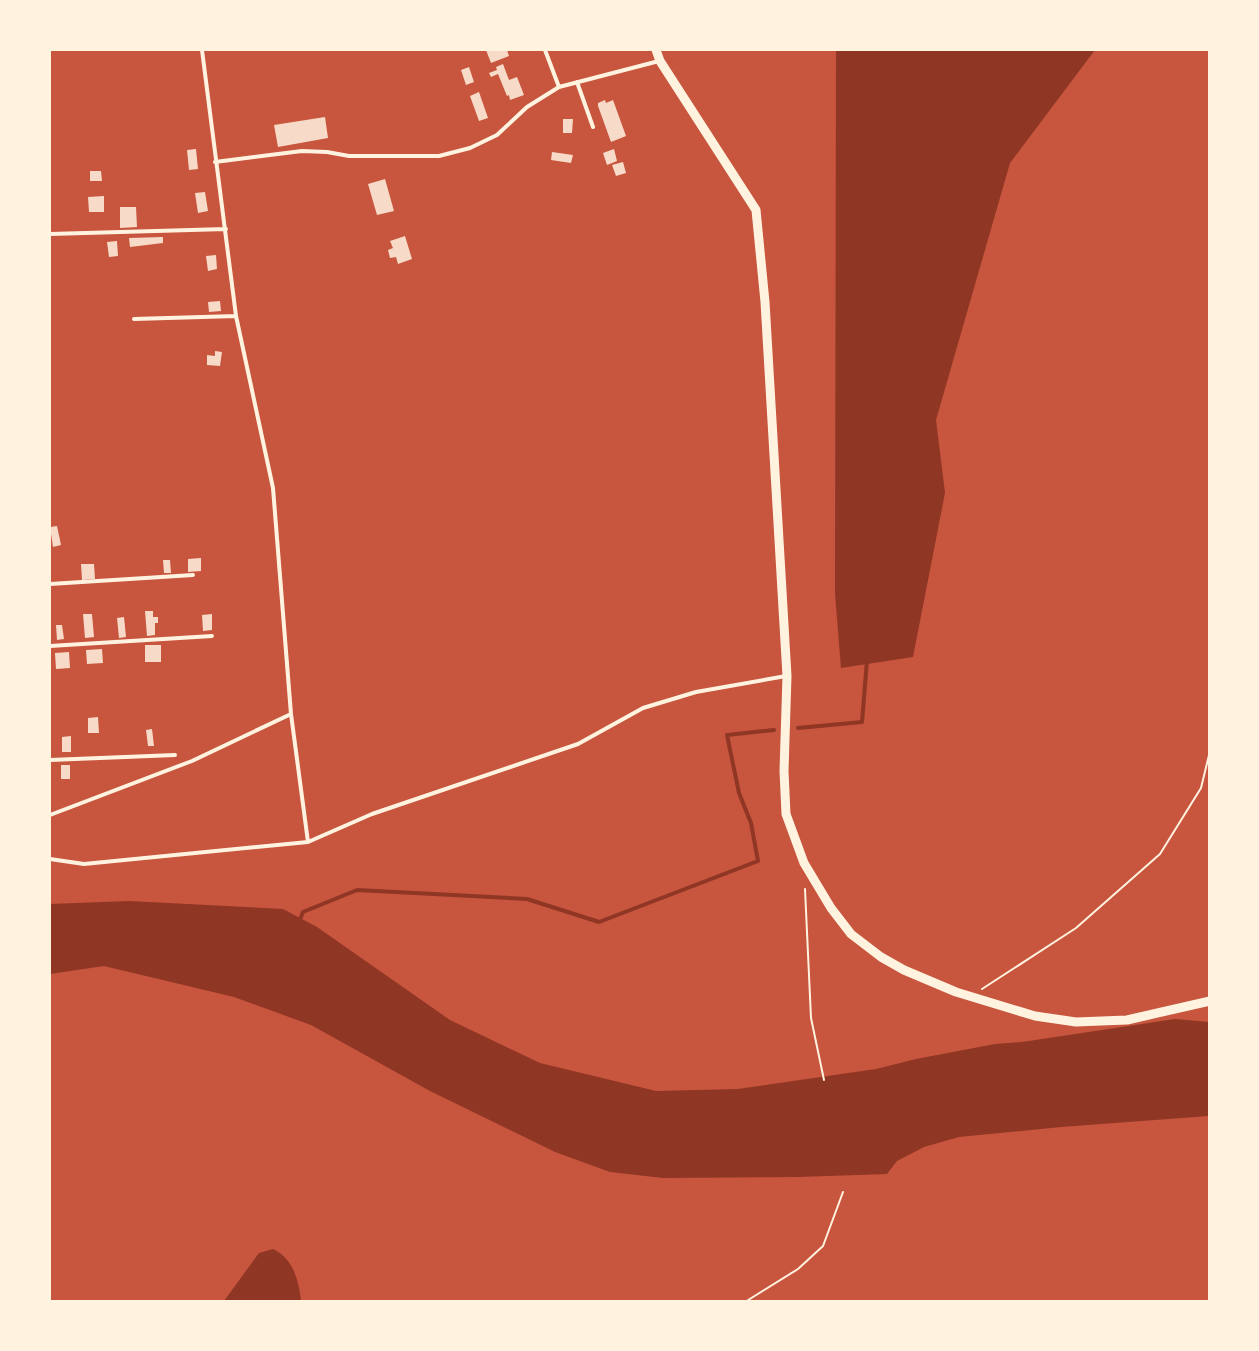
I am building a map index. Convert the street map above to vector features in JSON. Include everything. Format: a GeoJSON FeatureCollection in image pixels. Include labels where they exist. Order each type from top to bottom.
{"type":"FeatureCollection","features":[{"type":"Feature","properties":{"kind":"street"},"geometry":{"type":"LineString","coordinates":[[656,50],[660,61],[756,210],[765,302],[787,676],[784,771],[786,814],[804,863],[831,908],[851,934],[881,957],[904,970],[970,997],[1035,1016],[1076,1022],[1126,1020],[1209,1001]]}},
{"type":"Feature","properties":{"kind":"lane"},"geometry":{"type":"LineString","coordinates":[[202,50],[236,316],[273,488],[291,714],[308,842]]}},
{"type":"Feature","properties":{"kind":"lane"},"geometry":{"type":"LineString","coordinates":[[545,50],[559,87]]}},
{"type":"Feature","properties":{"kind":"lane"},"geometry":{"type":"LineString","coordinates":[[215,162],[302,151],[349,156],[438,156],[470,148],[497,135],[527,107],[559,87],[660,61]]}},
{"type":"Feature","properties":{"kind":"lane"},"geometry":{"type":"LineString","coordinates":[[577,82],[593,127]]}},
{"type":"Feature","properties":{"kind":"lane"},"geometry":{"type":"LineString","coordinates":[[50,234],[226,230]]}},
{"type":"Feature","properties":{"kind":"lane"},"geometry":{"type":"LineString","coordinates":[[135,319],[236,316]]}},
{"type":"Feature","properties":{"kind":"lane"},"geometry":{"type":"LineString","coordinates":[[50,584],[193,575]]}},
{"type":"Feature","properties":{"kind":"lane"},"geometry":{"type":"LineString","coordinates":[[50,646],[212,636]]}},
{"type":"Feature","properties":{"kind":"lane"},"geometry":{"type":"LineString","coordinates":[[50,859],[84,864],[308,842],[372,814],[578,744],[643,708],[696,692],[787,676]]}},
{"type":"Feature","properties":{"kind":"lane"},"geometry":{"type":"LineString","coordinates":[[50,815],[192,761],[291,714]]}},
{"type":"Feature","properties":{"kind":"lane"},"geometry":{"type":"LineString","coordinates":[[50,760],[175,755]]}},
{"type":"Feature","properties":{"kind":"path"},"geometry":{"type":"LineString","coordinates":[[970,997],[1076,928],[1160,854],[1201,789],[1209,751]]}},
{"type":"Feature","properties":{"kind":"path"},"geometry":{"type":"LineString","coordinates":[[805,886],[811,1018],[824,1080]]}},
{"type":"Feature","properties":{"kind":"path"},"geometry":{"type":"LineString","coordinates":[[745,1302],[798,1269],[823,1246],[843,1192]]}},
{"type":"Feature","properties":{"kind":"shaded area"},"geometry":{"type":"Polygon","coordinates":[[[836,50],[1095,50],[1010,163],[936,420],[945,493],[913,657],[841,668],[835,594],[836,50]]]}},
{"type":"Feature","properties":{"kind":"shaded area"},"geometry":{"type":"Polygon","coordinates":[[[129,901],[283,909],[317,927],[450,1020],[540,1063],[656,1091],[738,1089],[876,1069],[995,1044],[1175,1019],[1209,1022],[1209,1116],[959,1137],[924,1147],[897,1161],[887,1174],[663,1178],[610,1172],[555,1152],[430,1091],[311,1025],[234,997],[104,966],[50,974],[50,904],[129,901]]]}},
{"type":"Feature","properties":{"kind":"shaded area"},"geometry":{"type":"Polygon","coordinates":[[[273,1249],[286,1258],[294,1271],[301,1301],[224,1301],[259,1253],[273,1249]]]}},
{"type":"Feature","properties":{"kind":"building"},"geometry":{"type":"Polygon","coordinates":[[[486,50],[507,50],[509,56],[491,63],[486,50]]]}},
{"type":"Feature","properties":{"kind":"building"},"geometry":{"type":"Polygon","coordinates":[[[503,64],[509,80],[517,77],[524,95],[510,100],[498,74],[491,77],[489,73],[497,70],[496,67],[503,64]]]}},
{"type":"Feature","properties":{"kind":"building"},"geometry":{"type":"Polygon","coordinates":[[[469,67],[474,82],[466,85],[461,70],[469,67]]]}},
{"type":"Feature","properties":{"kind":"building"},"geometry":{"type":"Polygon","coordinates":[[[479,92],[488,118],[479,121],[470,96],[479,92]]]}},
{"type":"Feature","properties":{"kind":"building"},"geometry":{"type":"Polygon","coordinates":[[[605,100],[606,103],[613,100],[626,136],[611,142],[598,106],[598,103],[605,100]]]}},
{"type":"Feature","properties":{"kind":"building"},"geometry":{"type":"Polygon","coordinates":[[[325,117],[328,138],[278,147],[274,125],[325,117]]]}},
{"type":"Feature","properties":{"kind":"building"},"geometry":{"type":"Polygon","coordinates":[[[563,119],[573,119],[572,133],[563,133],[563,119]]]}},
{"type":"Feature","properties":{"kind":"building"},"geometry":{"type":"Polygon","coordinates":[[[196,149],[198,169],[189,170],[187,150],[196,149]]]}},
{"type":"Feature","properties":{"kind":"building"},"geometry":{"type":"Polygon","coordinates":[[[614,149],[617,161],[607,165],[603,153],[614,149]]]}},
{"type":"Feature","properties":{"kind":"building"},"geometry":{"type":"Polygon","coordinates":[[[552,152],[573,155],[571,163],[551,160],[552,152]]]}},
{"type":"Feature","properties":{"kind":"building"},"geometry":{"type":"Polygon","coordinates":[[[623,162],[626,173],[616,176],[612,165],[623,162]]]}},
{"type":"Feature","properties":{"kind":"building"},"geometry":{"type":"Polygon","coordinates":[[[90,171],[101,171],[102,181],[90,181],[90,171]]]}},
{"type":"Feature","properties":{"kind":"building"},"geometry":{"type":"Polygon","coordinates":[[[385,179],[394,211],[377,215],[368,184],[385,179]]]}},
{"type":"Feature","properties":{"kind":"building"},"geometry":{"type":"Polygon","coordinates":[[[205,192],[208,211],[198,213],[195,193],[205,192]]]}},
{"type":"Feature","properties":{"kind":"building"},"geometry":{"type":"Polygon","coordinates":[[[104,196],[104,212],[89,212],[88,197],[104,196]]]}},
{"type":"Feature","properties":{"kind":"building"},"geometry":{"type":"Polygon","coordinates":[[[120,207],[136,207],[137,227],[120,228],[120,207]]]}},
{"type":"Feature","properties":{"kind":"building"},"geometry":{"type":"Polygon","coordinates":[[[405,236],[412,259],[398,264],[396,257],[390,258],[388,250],[393,248],[390,241],[405,236]]]}},
{"type":"Feature","properties":{"kind":"building"},"geometry":{"type":"Polygon","coordinates":[[[163,237],[163,243],[130,247],[129,238],[163,237]]]}},
{"type":"Feature","properties":{"kind":"building"},"geometry":{"type":"Polygon","coordinates":[[[117,241],[118,256],[109,257],[107,242],[117,241]]]}},
{"type":"Feature","properties":{"kind":"building"},"geometry":{"type":"Polygon","coordinates":[[[216,255],[217,269],[208,271],[206,256],[216,255]]]}},
{"type":"Feature","properties":{"kind":"building"},"geometry":{"type":"Polygon","coordinates":[[[220,301],[221,311],[209,312],[208,302],[220,301]]]}},
{"type":"Feature","properties":{"kind":"building"},"geometry":{"type":"Polygon","coordinates":[[[215,351],[222,352],[220,366],[207,365],[207,355],[215,356],[215,351]]]}},
{"type":"Feature","properties":{"kind":"building"},"geometry":{"type":"Polygon","coordinates":[[[57,526],[61,545],[53,547],[50,527],[57,526]]]}},
{"type":"Feature","properties":{"kind":"building"},"geometry":{"type":"Polygon","coordinates":[[[201,558],[201,571],[188,572],[188,559],[201,558]]]}},
{"type":"Feature","properties":{"kind":"building"},"geometry":{"type":"Polygon","coordinates":[[[163,560],[170,560],[171,573],[164,573],[163,560]]]}},
{"type":"Feature","properties":{"kind":"building"},"geometry":{"type":"Polygon","coordinates":[[[81,564],[94,564],[95,579],[82,580],[81,564]]]}},
{"type":"Feature","properties":{"kind":"building"},"geometry":{"type":"Polygon","coordinates":[[[145,611],[153,611],[153,617],[158,617],[158,623],[155,623],[155,635],[147,636],[145,611]]]}},
{"type":"Feature","properties":{"kind":"building"},"geometry":{"type":"Polygon","coordinates":[[[83,614],[92,614],[94,637],[85,638],[83,614]]]}},
{"type":"Feature","properties":{"kind":"building"},"geometry":{"type":"Polygon","coordinates":[[[212,614],[212,630],[203,631],[202,615],[212,614]]]}},
{"type":"Feature","properties":{"kind":"building"},"geometry":{"type":"Polygon","coordinates":[[[124,617],[126,637],[119,638],[117,618],[124,617]]]}},
{"type":"Feature","properties":{"kind":"building"},"geometry":{"type":"Polygon","coordinates":[[[56,625],[62,625],[64,639],[57,640],[56,625]]]}},
{"type":"Feature","properties":{"kind":"building"},"geometry":{"type":"Polygon","coordinates":[[[145,645],[161,645],[161,662],[145,662],[145,645]]]}},
{"type":"Feature","properties":{"kind":"building"},"geometry":{"type":"Polygon","coordinates":[[[102,649],[103,663],[87,664],[86,650],[102,649]]]}},
{"type":"Feature","properties":{"kind":"building"},"geometry":{"type":"Polygon","coordinates":[[[69,652],[70,668],[56,669],[55,653],[69,652]]]}},
{"type":"Feature","properties":{"kind":"building"},"geometry":{"type":"Polygon","coordinates":[[[98,717],[99,733],[88,733],[88,718],[98,717]]]}},
{"type":"Feature","properties":{"kind":"building"},"geometry":{"type":"Polygon","coordinates":[[[152,729],[154,746],[148,746],[146,730],[152,729]]]}},
{"type":"Feature","properties":{"kind":"building"},"geometry":{"type":"Polygon","coordinates":[[[71,736],[71,752],[62,752],[62,737],[71,736]]]}},
{"type":"Feature","properties":{"kind":"building"},"geometry":{"type":"Polygon","coordinates":[[[61,765],[70,765],[70,779],[61,779],[61,765]]]}},
{"type":"Feature","properties":{"kind":"waterway"},"geometry":{"type":"LineString","coordinates":[[798,728],[862,722],[867,660]]}},
{"type":"Feature","properties":{"kind":"waterway"},"geometry":{"type":"LineString","coordinates":[[299,922],[303,912],[357,890],[527,899],[599,922],[758,861],[751,823],[739,793],[727,735],[774,730]]}}]}
